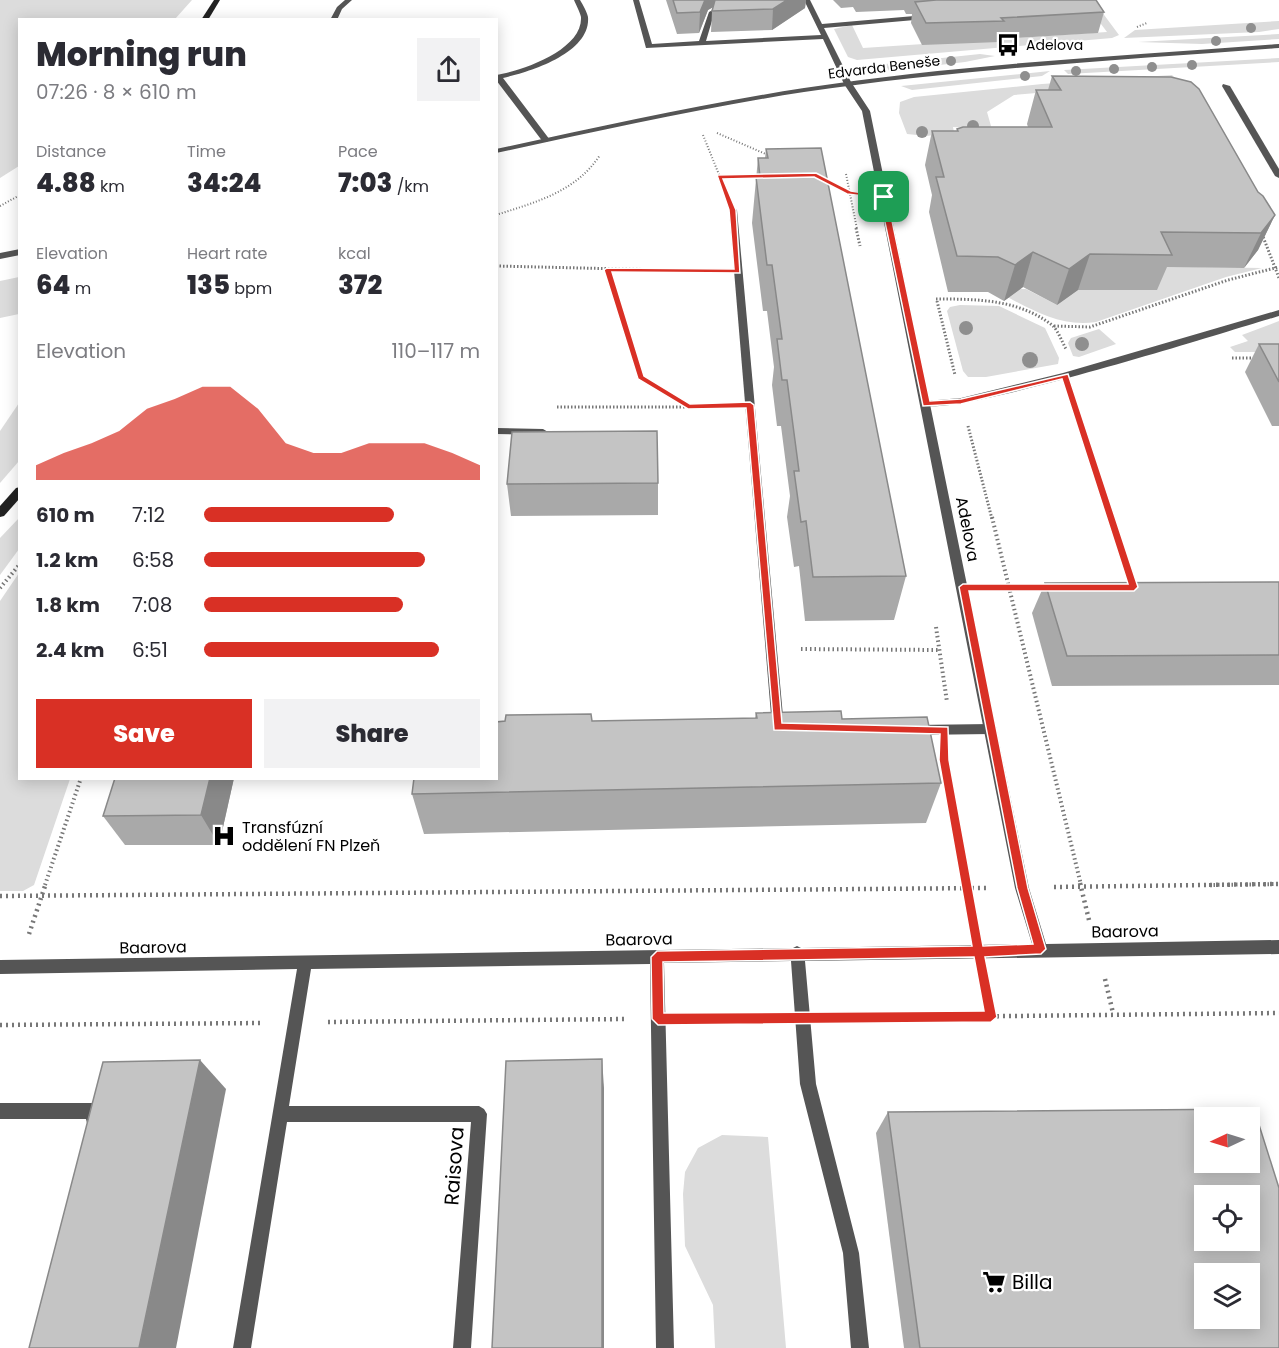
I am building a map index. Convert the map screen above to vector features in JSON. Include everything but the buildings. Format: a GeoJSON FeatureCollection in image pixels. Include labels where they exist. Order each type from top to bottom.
{"type":"FeatureCollection","features":[{"type":"Feature","properties":{"kind":"main road"},"geometry":{"type":"LineString","coordinates":[[205,18],[217,0]]}},
{"type":"Feature","properties":{"kind":"main road"},"geometry":{"type":"LineString","coordinates":[[0,513],[18,493]]}},
{"type":"Feature","properties":{"kind":"street"},"geometry":{"type":"LineString","coordinates":[[334,18],[343,0]]}},
{"type":"Feature","properties":{"kind":"street"},"geometry":{"type":"LineString","coordinates":[[339,8],[349,0]]}},
{"type":"Feature","properties":{"kind":"street"},"geometry":{"type":"LineString","coordinates":[[498,77],[538,66],[567,49],[583,30],[584,10],[577,0]]}},
{"type":"Feature","properties":{"kind":"street"},"geometry":{"type":"LineString","coordinates":[[636,0],[649,46],[824,37]]}},
{"type":"Feature","properties":{"kind":"street"},"geometry":{"type":"LineString","coordinates":[[702,43],[711,13],[735,0]]}},
{"type":"Feature","properties":{"kind":"street","name":"Adelova"},"geometry":{"type":"LineString","coordinates":[[807,0],[848,84],[866,111],[1023,888],[1041,949]]}},
{"type":"Feature","properties":{"kind":"street"},"geometry":{"type":"LineString","coordinates":[[819,26],[931,17]]}},
{"type":"Feature","properties":{"kind":"street","name":"Edvarda Beneše"},"geometry":{"type":"LineString","coordinates":[[498,151],[674,112],[848,84],[1026,64],[1279,46]]}},
{"type":"Feature","properties":{"kind":"street"},"geometry":{"type":"LineString","coordinates":[[498,78],[546,140]]}},
{"type":"Feature","properties":{"kind":"street"},"geometry":{"type":"LineString","coordinates":[[1226,86],[1279,176]]}},
{"type":"Feature","properties":{"kind":"street"},"geometry":{"type":"LineString","coordinates":[[733,210],[778,727]]}},
{"type":"Feature","properties":{"kind":"street"},"geometry":{"type":"LineString","coordinates":[[0,256],[18,252]]}},
{"type":"Feature","properties":{"kind":"street"},"geometry":{"type":"LineString","coordinates":[[926,404],[961,401],[1065,376],[1279,313]]}},
{"type":"Feature","properties":{"kind":"street"},"geometry":{"type":"LineString","coordinates":[[498,431],[553,432]]}},
{"type":"Feature","properties":{"kind":"street"},"geometry":{"type":"LineString","coordinates":[[897,729],[992,729]]}},
{"type":"Feature","properties":{"kind":"street","name":"Baarova"},"geometry":{"type":"LineString","coordinates":[[0,967],[1279,947]]}},
{"type":"Feature","properties":{"kind":"street"},"geometry":{"type":"LineString","coordinates":[[797,954],[808,1084],[851,1252],[860,1348]]}},
{"type":"Feature","properties":{"kind":"street"},"geometry":{"type":"LineString","coordinates":[[657,957],[665,1348]]}},
{"type":"Feature","properties":{"kind":"street"},"geometry":{"type":"LineString","coordinates":[[242,1348],[305,963]]}},
{"type":"Feature","properties":{"kind":"street"},"geometry":{"type":"LineString","coordinates":[[0,1111],[95,1111],[90,1133]]}},
{"type":"Feature","properties":{"kind":"street","name":"Raisova"},"geometry":{"type":"LineString","coordinates":[[281,1114],[479,1114],[462,1348]]}},
{"type":"Feature","properties":{"kind":"path"},"geometry":{"type":"LineString","coordinates":[[699,125],[733,210]]}},
{"type":"Feature","properties":{"kind":"path"},"geometry":{"type":"LineString","coordinates":[[710,130],[773,157]]}},
{"type":"Feature","properties":{"kind":"path"},"geometry":{"type":"LineString","coordinates":[[498,214],[540,200],[580,182],[600,154]]}},
{"type":"Feature","properties":{"kind":"path"},"geometry":{"type":"LineString","coordinates":[[846,170],[861,248]]}},
{"type":"Feature","properties":{"kind":"path"},"geometry":{"type":"LineString","coordinates":[[719,177],[768,176]]}},
{"type":"Feature","properties":{"kind":"path"},"geometry":{"type":"LineString","coordinates":[[824,179],[849,192],[884,197]]}},
{"type":"Feature","properties":{"kind":"path"},"geometry":{"type":"LineString","coordinates":[[0,206],[18,196]]}},
{"type":"Feature","properties":{"kind":"path"},"geometry":{"type":"LineString","coordinates":[[1260,226],[1273,268],[1279,278]]}},
{"type":"Feature","properties":{"kind":"path"},"geometry":{"type":"LineString","coordinates":[[498,266],[738,271]]}},
{"type":"Feature","properties":{"kind":"path"},"geometry":{"type":"LineString","coordinates":[[936,299],[988,299],[1024,310],[1054,326],[1090,327],[1228,280],[1279,267]]}},
{"type":"Feature","properties":{"kind":"path"},"geometry":{"type":"LineString","coordinates":[[607,270],[641,377],[688,407]]}},
{"type":"Feature","properties":{"kind":"path"},"geometry":{"type":"LineString","coordinates":[[1054,326],[1078,372]]}},
{"type":"Feature","properties":{"kind":"path"},"geometry":{"type":"LineString","coordinates":[[1065,376],[1134,587]]}},
{"type":"Feature","properties":{"kind":"path"},"geometry":{"type":"LineString","coordinates":[[556,407],[750,405]]}},
{"type":"Feature","properties":{"kind":"path"},"geometry":{"type":"LineString","coordinates":[[0,588],[18,566]]}},
{"type":"Feature","properties":{"kind":"path"},"geometry":{"type":"LineString","coordinates":[[963,587],[1055,587]]}},
{"type":"Feature","properties":{"kind":"path"},"geometry":{"type":"LineString","coordinates":[[1122,587],[1145,587]]}},
{"type":"Feature","properties":{"kind":"path"},"geometry":{"type":"LineString","coordinates":[[934,615],[938,650],[948,694],[944,760],[991,1017]]}},
{"type":"Feature","properties":{"kind":"path"},"geometry":{"type":"LineString","coordinates":[[771,649],[938,650]]}},
{"type":"Feature","properties":{"kind":"path"},"geometry":{"type":"LineString","coordinates":[[18,967],[80,780]]}},
{"type":"Feature","properties":{"kind":"path"},"geometry":{"type":"LineString","coordinates":[[0,896],[1279,885]]}},
{"type":"Feature","properties":{"kind":"path"},"geometry":{"type":"LineString","coordinates":[[658,1019],[1279,1013]]}},
{"type":"Feature","properties":{"kind":"shaded area"},"geometry":{"type":"Polygon","coordinates":[[[0,0],[192,0],[176,18],[18,18],[18,167],[0,178],[0,0]]]}},
{"type":"Feature","properties":{"kind":"shaded area"},"geometry":{"type":"Polygon","coordinates":[[[1083,0],[1093,0],[1119,35],[1112,38],[857,60],[848,57],[834,29],[852,25],[863,48],[1107,32],[1083,0]]]}},
{"type":"Feature","properties":{"kind":"shaded area"},"geometry":{"type":"Polygon","coordinates":[[[1279,21],[1279,29],[1259,32],[1124,38],[1135,30],[1279,21]]]}},
{"type":"Feature","properties":{"kind":"shaded area"},"geometry":{"type":"Polygon","coordinates":[[[1279,34],[1279,39],[1202,44],[1138,42],[1279,34]]]}},
{"type":"Feature","properties":{"kind":"shaded area"},"geometry":{"type":"Polygon","coordinates":[[[980,54],[995,56],[889,71],[885,64],[980,54]]]}},
{"type":"Feature","properties":{"kind":"shaded area"},"geometry":{"type":"Polygon","coordinates":[[[1279,58],[1279,62],[1068,74],[1064,70],[1279,58]]]}},
{"type":"Feature","properties":{"kind":"shaded area"},"geometry":{"type":"Polygon","coordinates":[[[1050,71],[1042,76],[912,90],[901,86],[1050,71]]]}},
{"type":"Feature","properties":{"kind":"shaded area"},"geometry":{"type":"Polygon","coordinates":[[[1172,75],[1178,81],[1014,95],[987,112],[991,126],[989,129],[953,127],[954,132],[927,136],[907,134],[899,113],[900,102],[914,97],[1042,84],[1172,75]]]}},
{"type":"Feature","properties":{"kind":"shaded area"},"geometry":{"type":"Polygon","coordinates":[[[1144,259],[1194,267],[1262,268],[1226,277],[1096,322],[1068,322],[1055,319],[992,289],[1026,289],[1057,305],[1078,290],[1144,259]]]}},
{"type":"Feature","properties":{"kind":"shaded area"},"geometry":{"type":"Polygon","coordinates":[[[18,277],[18,314],[0,318],[0,281],[18,277]]]}},
{"type":"Feature","properties":{"kind":"shaded area"},"geometry":{"type":"Polygon","coordinates":[[[999,306],[1045,328],[1059,358],[1058,364],[986,377],[968,377],[963,371],[947,311],[950,307],[999,306]]]}},
{"type":"Feature","properties":{"kind":"shaded area"},"geometry":{"type":"Polygon","coordinates":[[[1279,321],[1279,352],[1235,352],[1230,347],[1248,341],[1242,335],[1279,321]]]}},
{"type":"Feature","properties":{"kind":"shaded area"},"geometry":{"type":"Polygon","coordinates":[[[1099,329],[1116,344],[1079,357],[1073,356],[1068,343],[1071,338],[1099,329]]]}},
{"type":"Feature","properties":{"kind":"shaded area"},"geometry":{"type":"Polygon","coordinates":[[[18,404],[18,462],[0,483],[0,431],[18,404]]]}},
{"type":"Feature","properties":{"kind":"shaded area"},"geometry":{"type":"Polygon","coordinates":[[[18,519],[18,550],[0,575],[0,538],[18,519]]]}},
{"type":"Feature","properties":{"kind":"shaded area"},"geometry":{"type":"Polygon","coordinates":[[[18,574],[18,780],[70,780],[34,885],[23,891],[0,891],[0,601],[18,574]]]}},
{"type":"Feature","properties":{"kind":"shaded area"},"geometry":{"type":"Polygon","coordinates":[[[722,1135],[768,1137],[786,1348],[715,1348],[713,1305],[685,1246],[683,1194],[685,1172],[698,1148],[722,1135]]]}},
{"type":"Feature","properties":{"kind":"place","name":"Adelova"},"geometry":{"type":"Point","coordinates":[1008,45]}},
{"type":"Feature","properties":{"kind":"place","name":"Transfúzní oddělení FN Plzeň"},"geometry":{"type":"Point","coordinates":[224,836]}},
{"type":"Feature","properties":{"kind":"place","name":"Billa"},"geometry":{"type":"Point","coordinates":[994,1282]}},
{"type":"Feature","properties":{"kind":"route"},"geometry":{"type":"LineString","coordinates":[[884,197],[863,196],[849,192],[816,175],[719,177],[733,210],[738,271],[607,270],[641,377],[688,407],[750,405],[778,727],[945,730],[944,760],[979,951],[657,957],[658,1019],[991,1017],[979,951],[1041,949],[1023,888],[963,587],[1134,587],[1065,376],[961,401],[926,404],[884,197]]}}]}
